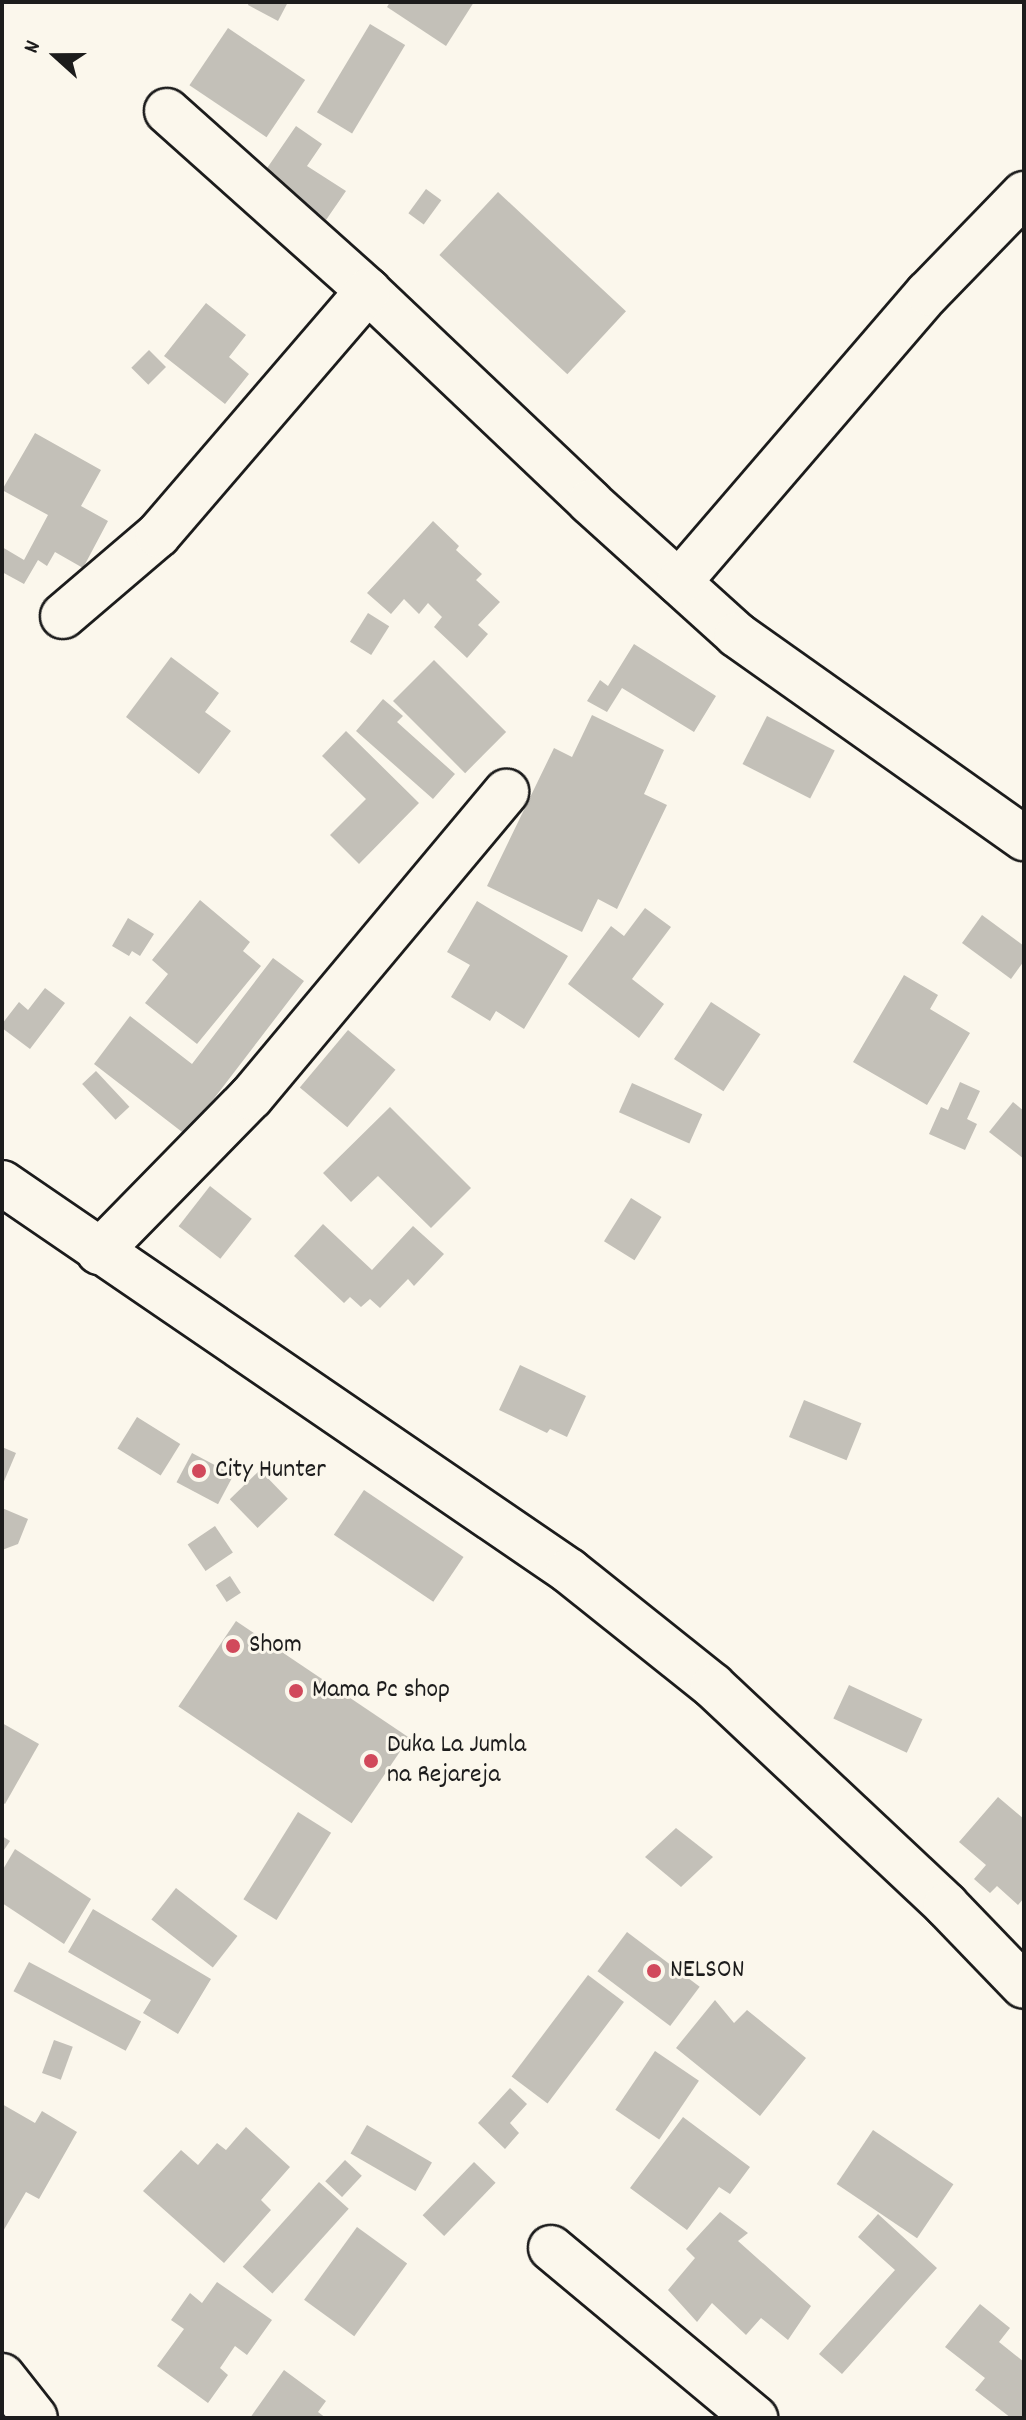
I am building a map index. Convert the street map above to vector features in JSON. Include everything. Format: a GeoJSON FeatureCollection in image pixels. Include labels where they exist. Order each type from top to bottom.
{"type":"FeatureCollection","features":[{"type":"Feature","properties":{"kind":"street"},"geometry":{"type":"LineString","coordinates":[[167,111],[368,291],[737,635],[1024,838]]}},
{"type":"Feature","properties":{"kind":"street"},"geometry":{"type":"LineString","coordinates":[[679,582],[928,293],[1024,194]]}},
{"type":"Feature","properties":{"kind":"street"},"geometry":{"type":"LineString","coordinates":[[63,616],[158,535],[368,291]]}},
{"type":"Feature","properties":{"kind":"street"},"geometry":{"type":"LineString","coordinates":[[99,1252],[251,1097],[506,792]]}},
{"type":"Feature","properties":{"kind":"street"},"geometry":{"type":"LineString","coordinates":[[2,1183],[569,1571],[713,1686],[946,1905],[1024,1986]]}},
{"type":"Feature","properties":{"kind":"street"},"geometry":{"type":"LineString","coordinates":[[551,2248],[755,2418]]}},
{"type":"Feature","properties":{"kind":"street"},"geometry":{"type":"LineString","coordinates":[[2,2376],[35,2418]]}},
{"type":"Feature","properties":{"kind":"building"},"geometry":{"type":"Polygon","coordinates":[[[249,2],[288,2],[278,21],[248,5],[249,2]]]}},
{"type":"Feature","properties":{"kind":"building"},"geometry":{"type":"Polygon","coordinates":[[[390,2],[474,2],[446,46],[387,7],[390,2]]]}},
{"type":"Feature","properties":{"kind":"building"},"geometry":{"type":"Polygon","coordinates":[[[370,24],[405,45],[352,133],[317,112],[370,24]]]}},
{"type":"Feature","properties":{"kind":"building"},"geometry":{"type":"Polygon","coordinates":[[[228,28],[305,80],[267,137],[189,85],[228,28]]]}},
{"type":"Feature","properties":{"kind":"building"},"geometry":{"type":"Polygon","coordinates":[[[296,126],[322,144],[307,166],[346,191],[326,220],[261,177],[296,126]]]}},
{"type":"Feature","properties":{"kind":"building"},"geometry":{"type":"Polygon","coordinates":[[[426,189],[441,200],[424,224],[408,213],[426,189]]]}},
{"type":"Feature","properties":{"kind":"building"},"geometry":{"type":"Polygon","coordinates":[[[498,192],[626,311],[567,374],[439,255],[498,192]]]}},
{"type":"Feature","properties":{"kind":"building"},"geometry":{"type":"Polygon","coordinates":[[[206,303],[246,335],[229,357],[249,374],[225,404],[164,356],[206,303]]]}},
{"type":"Feature","properties":{"kind":"building"},"geometry":{"type":"Polygon","coordinates":[[[149,350],[166,367],[148,385],[131,368],[149,350]]]}},
{"type":"Feature","properties":{"kind":"building"},"geometry":{"type":"Polygon","coordinates":[[[35,433],[101,470],[81,506],[108,521],[83,568],[55,552],[47,566],[38,560],[24,584],[2,572],[2,547],[24,560],[48,515],[2,490],[35,433]]]}},
{"type":"Feature","properties":{"kind":"building"},"geometry":{"type":"Polygon","coordinates":[[[433,521],[459,546],[456,550],[482,574],[476,580],[500,602],[478,625],[488,634],[467,658],[434,627],[442,617],[428,603],[419,614],[404,599],[391,614],[367,593],[433,521]]]}},
{"type":"Feature","properties":{"kind":"building"},"geometry":{"type":"Polygon","coordinates":[[[368,613],[389,626],[371,655],[350,642],[368,613]]]}},
{"type":"Feature","properties":{"kind":"building"},"geometry":{"type":"Polygon","coordinates":[[[634,644],[716,696],[694,732],[622,688],[607,712],[587,701],[600,680],[608,686],[634,644]]]}},
{"type":"Feature","properties":{"kind":"building"},"geometry":{"type":"Polygon","coordinates":[[[171,657],[219,693],[205,712],[231,731],[199,774],[126,717],[171,657]]]}},
{"type":"Feature","properties":{"kind":"building"},"geometry":{"type":"Polygon","coordinates":[[[434,660],[506,732],[465,773],[393,701],[434,660]]]}},
{"type":"Feature","properties":{"kind":"building"},"geometry":{"type":"Polygon","coordinates":[[[383,699],[403,716],[397,722],[455,774],[433,799],[356,731],[383,699]]]}},
{"type":"Feature","properties":{"kind":"building"},"geometry":{"type":"Polygon","coordinates":[[[592,715],[664,750],[644,794],[667,805],[617,909],[598,899],[582,932],[487,886],[554,748],[572,757],[592,715]]]}},
{"type":"Feature","properties":{"kind":"building"},"geometry":{"type":"Polygon","coordinates":[[[767,716],[835,751],[810,799],[742,764],[767,716]]]}},
{"type":"Feature","properties":{"kind":"building"},"geometry":{"type":"Polygon","coordinates":[[[346,731],[419,803],[359,864],[330,835],[366,799],[322,756],[346,731]]]}},
{"type":"Feature","properties":{"kind":"building"},"geometry":{"type":"Polygon","coordinates":[[[200,900],[250,942],[243,951],[261,966],[197,1044],[145,1003],[168,974],[152,960],[200,900]]]}},
{"type":"Feature","properties":{"kind":"building"},"geometry":{"type":"Polygon","coordinates":[[[477,901],[568,956],[524,1029],[496,1011],[490,1021],[451,997],[470,965],[447,952],[477,901]]]}},
{"type":"Feature","properties":{"kind":"building"},"geometry":{"type":"Polygon","coordinates":[[[645,908],[671,927],[632,979],[664,1004],[639,1038],[568,984],[611,926],[624,936],[645,908]]]}},
{"type":"Feature","properties":{"kind":"building"},"geometry":{"type":"Polygon","coordinates":[[[982,915],[1024,946],[1024,961],[1011,979],[962,943],[982,915]]]}},
{"type":"Feature","properties":{"kind":"building"},"geometry":{"type":"Polygon","coordinates":[[[128,918],[154,934],[140,956],[132,951],[129,956],[112,946],[128,918]]]}},
{"type":"Feature","properties":{"kind":"building"},"geometry":{"type":"Polygon","coordinates":[[[273,958],[304,981],[186,1135],[94,1064],[130,1016],[192,1064],[273,958]]]}},
{"type":"Feature","properties":{"kind":"building"},"geometry":{"type":"Polygon","coordinates":[[[904,975],[938,995],[930,1009],[970,1033],[927,1105],[853,1062],[904,975]]]}},
{"type":"Feature","properties":{"kind":"building"},"geometry":{"type":"Polygon","coordinates":[[[45,988],[65,1003],[30,1049],[2,1028],[2,1024],[19,1002],[28,1010],[45,988]]]}},
{"type":"Feature","properties":{"kind":"building"},"geometry":{"type":"Polygon","coordinates":[[[711,1002],[760,1034],[723,1091],[674,1059],[711,1002]]]}},
{"type":"Feature","properties":{"kind":"building"},"geometry":{"type":"Polygon","coordinates":[[[348,1030],[395,1070],[347,1127],[300,1087],[348,1030]]]}},
{"type":"Feature","properties":{"kind":"building"},"geometry":{"type":"Polygon","coordinates":[[[96,1071],[129,1107],[116,1120],[82,1084],[96,1071]]]}},
{"type":"Feature","properties":{"kind":"building"},"geometry":{"type":"Polygon","coordinates":[[[960,1082],[980,1091],[967,1119],[977,1124],[965,1150],[929,1134],[941,1107],[948,1110],[960,1082]]]}},
{"type":"Feature","properties":{"kind":"building"},"geometry":{"type":"Polygon","coordinates":[[[632,1083],[702,1114],[689,1144],[619,1112],[632,1083]]]}},
{"type":"Feature","properties":{"kind":"building"},"geometry":{"type":"Polygon","coordinates":[[[1013,1102],[1024,1111],[1024,1159],[989,1132],[1013,1102]]]}},
{"type":"Feature","properties":{"kind":"building"},"geometry":{"type":"Polygon","coordinates":[[[390,1107],[471,1188],[431,1228],[378,1176],[351,1202],[323,1173],[390,1107]]]}},
{"type":"Feature","properties":{"kind":"building"},"geometry":{"type":"Polygon","coordinates":[[[210,1186],[252,1219],[220,1259],[179,1226],[210,1186]]]}},
{"type":"Feature","properties":{"kind":"building"},"geometry":{"type":"Polygon","coordinates":[[[631,1198],[662,1217],[635,1260],[604,1241],[631,1198]]]}},
{"type":"Feature","properties":{"kind":"building"},"geometry":{"type":"Polygon","coordinates":[[[323,1224],[372,1270],[413,1226],[444,1254],[414,1286],[408,1279],[380,1308],[370,1299],[361,1307],[350,1297],[344,1303],[294,1256],[323,1224]]]}},
{"type":"Feature","properties":{"kind":"building"},"geometry":{"type":"Polygon","coordinates":[[[520,1365],[586,1396],[567,1437],[550,1429],[547,1433],[499,1410],[520,1365]]]}},
{"type":"Feature","properties":{"kind":"building"},"geometry":{"type":"Polygon","coordinates":[[[804,1400],[861,1423],[847,1460],[789,1437],[804,1400]]]}},
{"type":"Feature","properties":{"kind":"building"},"geometry":{"type":"Polygon","coordinates":[[[137,1417],[180,1444],[161,1475],[117,1448],[137,1417]]]}},
{"type":"Feature","properties":{"kind":"building"},"geometry":{"type":"Polygon","coordinates":[[[2,1447],[16,1453],[2,1486],[2,1447]]]}},
{"type":"Feature","properties":{"kind":"building"},"geometry":{"type":"Polygon","coordinates":[[[192,1453],[233,1475],[218,1504],[177,1482],[192,1453]]]}},
{"type":"Feature","properties":{"kind":"building"},"geometry":{"type":"Polygon","coordinates":[[[260,1470],[288,1499],[258,1528],[230,1499],[260,1470]]]}},
{"type":"Feature","properties":{"kind":"building"},"geometry":{"type":"Polygon","coordinates":[[[364,1490],[463,1557],[433,1602],[334,1535],[364,1490]]]}},
{"type":"Feature","properties":{"kind":"building"},"geometry":{"type":"Polygon","coordinates":[[[2,1508],[28,1519],[18,1544],[2,1550],[2,1508]]]}},
{"type":"Feature","properties":{"kind":"building"},"geometry":{"type":"Polygon","coordinates":[[[215,1526],[233,1553],[206,1571],[188,1544],[215,1526]]]}},
{"type":"Feature","properties":{"kind":"building"},"geometry":{"type":"Polygon","coordinates":[[[230,1576],[241,1593],[227,1602],[216,1585],[230,1576]]]}},
{"type":"Feature","properties":{"kind":"building"},"geometry":{"type":"Polygon","coordinates":[[[236,1621],[409,1738],[352,1823],[178,1706],[236,1621]]]}},
{"type":"Feature","properties":{"kind":"building"},"geometry":{"type":"Polygon","coordinates":[[[849,1685],[922,1719],[907,1753],[833,1719],[849,1685]]]}},
{"type":"Feature","properties":{"kind":"building"},"geometry":{"type":"Polygon","coordinates":[[[2,1723],[39,1744],[5,1804],[2,1802],[2,1723]]]}},
{"type":"Feature","properties":{"kind":"building"},"geometry":{"type":"Polygon","coordinates":[[[998,1797],[1024,1819],[1024,1898],[1018,1905],[997,1886],[990,1893],[974,1879],[986,1865],[959,1842],[998,1797]]]}},
{"type":"Feature","properties":{"kind":"building"},"geometry":{"type":"Polygon","coordinates":[[[298,1812],[331,1833],[276,1920],[243,1899],[298,1812]]]}},
{"type":"Feature","properties":{"kind":"building"},"geometry":{"type":"Polygon","coordinates":[[[676,1828],[713,1857],[681,1887],[645,1857],[676,1828]]]}},
{"type":"Feature","properties":{"kind":"building"},"geometry":{"type":"Polygon","coordinates":[[[2,1836],[10,1841],[2,1853],[2,1836]]]}},
{"type":"Feature","properties":{"kind":"building"},"geometry":{"type":"Polygon","coordinates":[[[15,1849],[91,1899],[64,1944],[2,1903],[2,1871],[15,1849]]]}},
{"type":"Feature","properties":{"kind":"building"},"geometry":{"type":"Polygon","coordinates":[[[176,1888],[237,1936],[213,1968],[151,1920],[176,1888]]]}},
{"type":"Feature","properties":{"kind":"building"},"geometry":{"type":"Polygon","coordinates":[[[93,1909],[211,1979],[178,2034],[143,2013],[151,2000],[68,1952],[93,1909]]]}},
{"type":"Feature","properties":{"kind":"building"},"geometry":{"type":"Polygon","coordinates":[[[627,1932],[700,1987],[670,2026],[598,1971],[627,1932]]]}},
{"type":"Feature","properties":{"kind":"building"},"geometry":{"type":"Polygon","coordinates":[[[29,1962],[141,2022],[126,2051],[14,1991],[29,1962]]]}},
{"type":"Feature","properties":{"kind":"building"},"geometry":{"type":"Polygon","coordinates":[[[588,1975],[624,2002],[548,2104],[512,2076],[588,1975]]]}},
{"type":"Feature","properties":{"kind":"building"},"geometry":{"type":"Polygon","coordinates":[[[715,2000],[734,2023],[747,2010],[806,2058],[760,2116],[676,2048],[715,2000]]]}},
{"type":"Feature","properties":{"kind":"building"},"geometry":{"type":"Polygon","coordinates":[[[54,2040],[73,2047],[61,2080],[42,2073],[54,2040]]]}},
{"type":"Feature","properties":{"kind":"building"},"geometry":{"type":"Polygon","coordinates":[[[655,2051],[699,2081],[659,2139],[615,2110],[655,2051]]]}},
{"type":"Feature","properties":{"kind":"building"},"geometry":{"type":"Polygon","coordinates":[[[510,2088],[527,2104],[510,2123],[519,2133],[505,2149],[478,2123],[510,2088]]]}},
{"type":"Feature","properties":{"kind":"building"},"geometry":{"type":"Polygon","coordinates":[[[2,2104],[35,2123],[42,2111],[77,2132],[39,2199],[26,2192],[2,2233],[2,2104]]]}},
{"type":"Feature","properties":{"kind":"building"},"geometry":{"type":"Polygon","coordinates":[[[683,2117],[750,2167],[730,2194],[719,2187],[687,2230],[630,2188],[683,2117]]]}},
{"type":"Feature","properties":{"kind":"building"},"geometry":{"type":"Polygon","coordinates":[[[367,2125],[432,2162],[415,2191],[350,2154],[367,2125]]]}},
{"type":"Feature","properties":{"kind":"building"},"geometry":{"type":"Polygon","coordinates":[[[246,2127],[290,2167],[261,2200],[271,2210],[224,2263],[143,2191],[181,2150],[198,2165],[217,2143],[226,2150],[246,2127]]]}},
{"type":"Feature","properties":{"kind":"building"},"geometry":{"type":"Polygon","coordinates":[[[873,2130],[953,2184],[917,2238],[837,2184],[873,2130]]]}},
{"type":"Feature","properties":{"kind":"building"},"geometry":{"type":"Polygon","coordinates":[[[345,2160],[362,2176],[342,2197],[325,2181],[345,2160]]]}},
{"type":"Feature","properties":{"kind":"building"},"geometry":{"type":"Polygon","coordinates":[[[474,2162],[496,2183],[444,2236],[423,2215],[474,2162]]]}},
{"type":"Feature","properties":{"kind":"building"},"geometry":{"type":"Polygon","coordinates":[[[319,2182],[349,2209],[272,2293],[243,2267],[319,2182]]]}},
{"type":"Feature","properties":{"kind":"building"},"geometry":{"type":"Polygon","coordinates":[[[720,2212],[748,2233],[738,2241],[811,2306],[788,2340],[761,2318],[746,2335],[712,2303],[697,2322],[668,2290],[695,2258],[686,2249],[720,2212]]]}},
{"type":"Feature","properties":{"kind":"building"},"geometry":{"type":"Polygon","coordinates":[[[878,2214],[937,2268],[842,2374],[819,2354],[895,2270],[858,2237],[878,2214]]]}},
{"type":"Feature","properties":{"kind":"building"},"geometry":{"type":"Polygon","coordinates":[[[357,2227],[407,2263],[354,2336],[304,2300],[357,2227]]]}},
{"type":"Feature","properties":{"kind":"building"},"geometry":{"type":"Polygon","coordinates":[[[217,2282],[272,2320],[247,2355],[235,2346],[220,2368],[228,2375],[208,2403],[157,2366],[184,2329],[171,2320],[190,2293],[202,2303],[217,2282]]]}},
{"type":"Feature","properties":{"kind":"building"},"geometry":{"type":"Polygon","coordinates":[[[980,2304],[1010,2328],[999,2342],[1024,2362],[1023,2418],[1011,2418],[975,2390],[985,2378],[945,2347],[980,2304]]]}},
{"type":"Feature","properties":{"kind":"building"},"geometry":{"type":"Polygon","coordinates":[[[284,2370],[326,2401],[318,2412],[326,2418],[250,2418],[284,2370]]]}},
{"type":"Feature","properties":{"kind":"place","name":"City Hunter"},"geometry":{"type":"Point","coordinates":[199,1471]}},
{"type":"Feature","properties":{"kind":"place","name":"Shom"},"geometry":{"type":"Point","coordinates":[233,1646]}},
{"type":"Feature","properties":{"kind":"place","name":"Mama Pc shop"},"geometry":{"type":"Point","coordinates":[296,1691]}},
{"type":"Feature","properties":{"kind":"place","name":"Duka La Jumla na Rejareja"},"geometry":{"type":"Point","coordinates":[371,1761]}},
{"type":"Feature","properties":{"kind":"place","name":"NELSON"},"geometry":{"type":"Point","coordinates":[654,1971]}}]}
